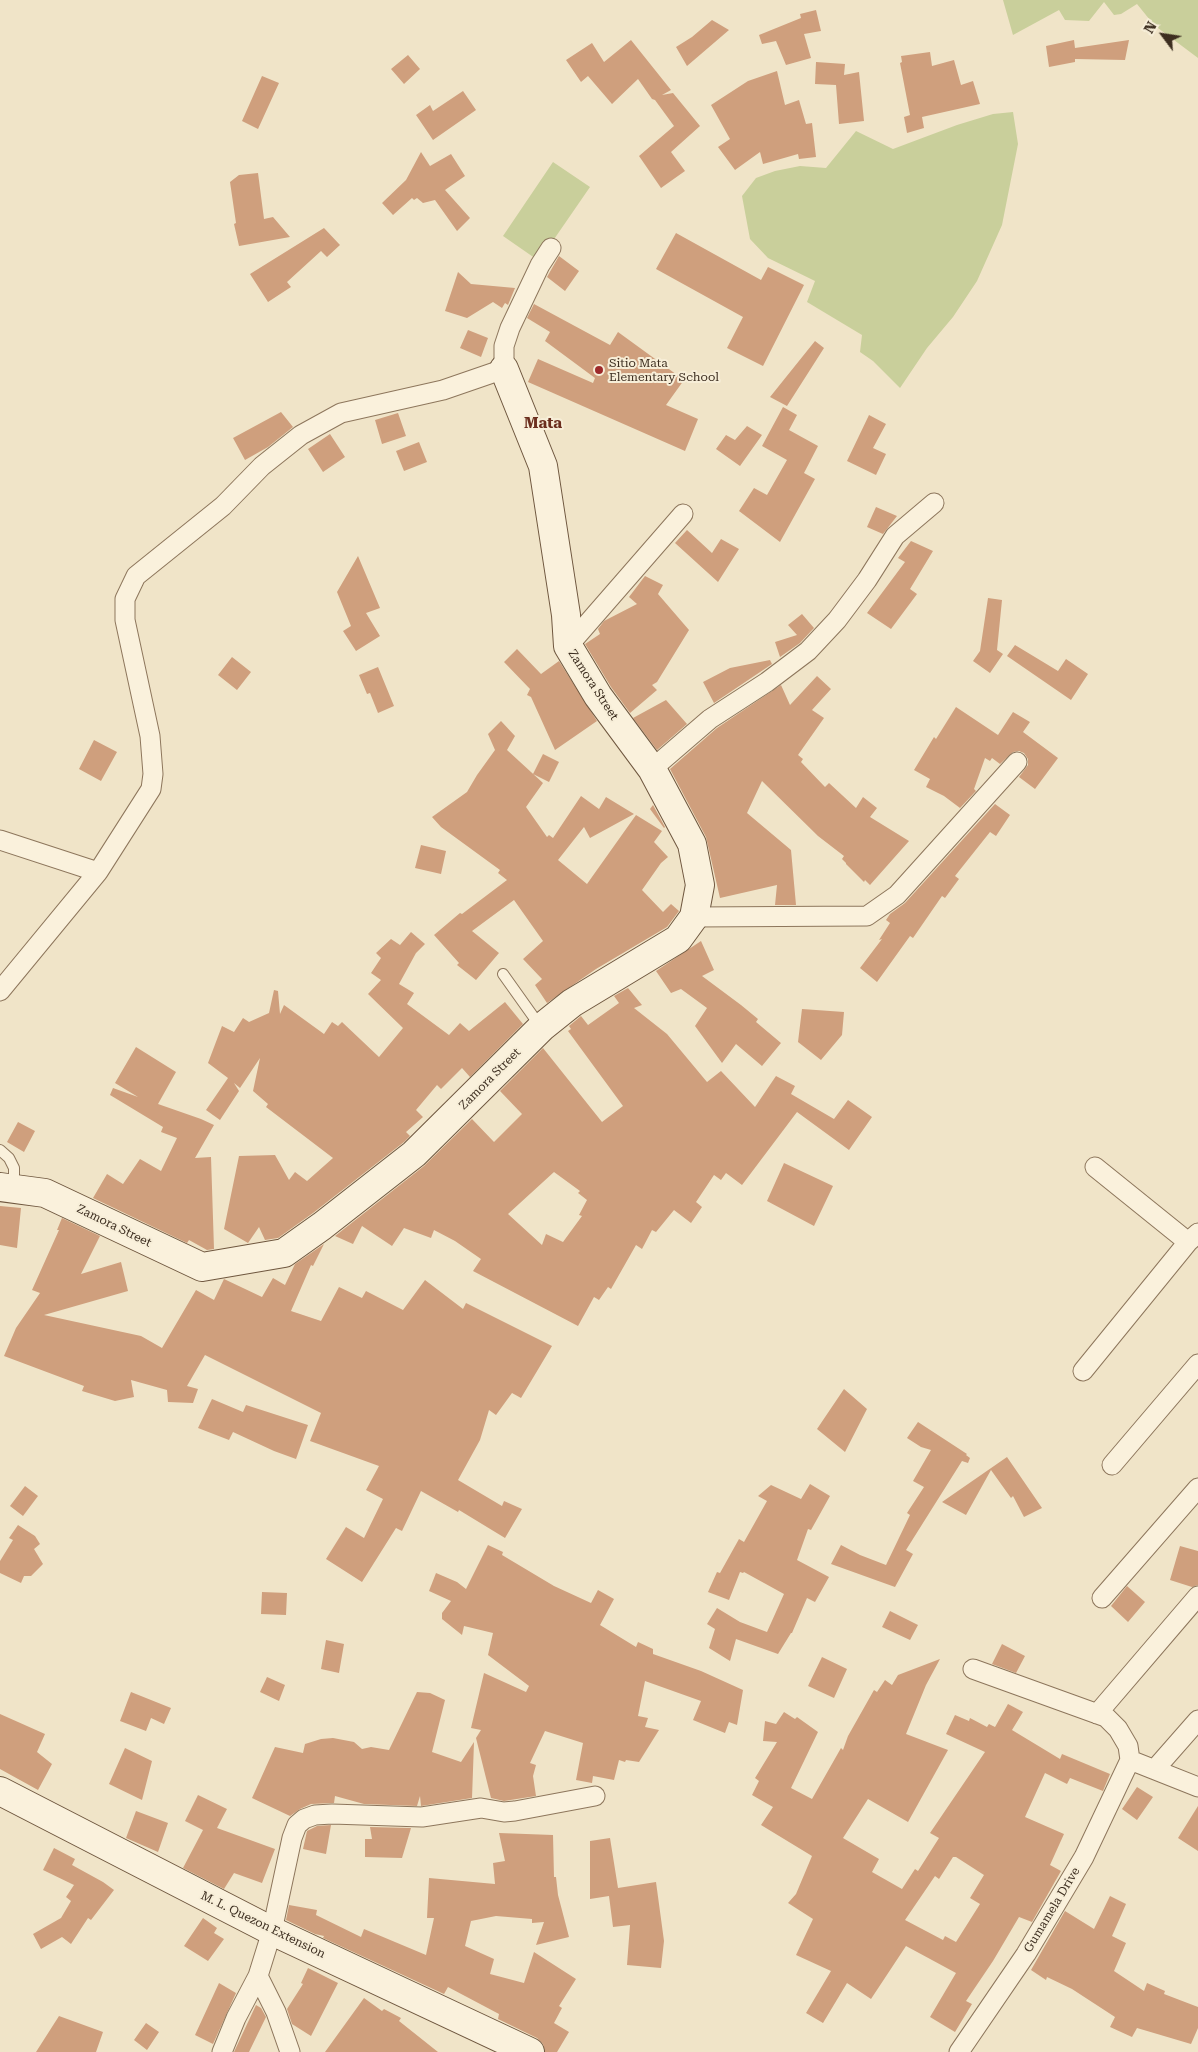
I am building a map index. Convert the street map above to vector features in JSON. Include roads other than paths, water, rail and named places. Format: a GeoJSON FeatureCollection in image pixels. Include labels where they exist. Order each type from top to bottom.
{"type":"FeatureCollection","features":[{"type":"Feature","properties":{"kind":"street"},"geometry":{"type":"LineString","coordinates":[[551,248],[540,266],[510,328],[504,346],[504,369],[543,466],[566,615],[568,646]]}},
{"type":"Feature","properties":{"kind":"street"},"geometry":{"type":"LineString","coordinates":[[0,991],[98,872],[151,789],[153,774],[150,736],[125,620],[125,599],[136,576],[223,506],[262,466],[301,435],[341,413],[443,390],[504,369]]}},
{"type":"Feature","properties":{"kind":"street"},"geometry":{"type":"LineString","coordinates":[[652,769],[710,719],[767,682],[808,651],[837,620],[868,580],[895,536],[934,504]]}},
{"type":"Feature","properties":{"kind":"street"},"geometry":{"type":"LineString","coordinates":[[568,646],[683,514]]}},
{"type":"Feature","properties":{"kind":"street","name":"Zamora Street"},"geometry":{"type":"LineString","coordinates":[[7,1188],[45,1193],[202,1267],[284,1253],[414,1154],[542,1027],[572,1003],[678,939],[694,917],[700,885],[692,844],[652,769],[598,696],[568,646]]}},
{"type":"Feature","properties":{"kind":"street"},"geometry":{"type":"LineString","coordinates":[[694,917],[867,916],[897,894],[1017,762]]}},
{"type":"Feature","properties":{"kind":"street"},"geometry":{"type":"LineString","coordinates":[[0,840],[98,872]]}},
{"type":"Feature","properties":{"kind":"street"},"geometry":{"type":"LineString","coordinates":[[1083,1371],[1193,1238],[1095,1167]]}},
{"type":"Feature","properties":{"kind":"street"},"geometry":{"type":"LineString","coordinates":[[1112,1465],[1198,1364]]}},
{"type":"Feature","properties":{"kind":"street"},"geometry":{"type":"LineString","coordinates":[[1102,1598],[1198,1488]]}},
{"type":"Feature","properties":{"kind":"street"},"geometry":{"type":"LineString","coordinates":[[1096,1714],[1198,1596]]}},
{"type":"Feature","properties":{"kind":"street"},"geometry":{"type":"LineString","coordinates":[[974,1669],[1106,1717],[1118,1729],[1128,1746],[1130,1760],[1198,1787]]}},
{"type":"Feature","properties":{"kind":"street"},"geometry":{"type":"LineString","coordinates":[[1155,1769],[1198,1720]]}},
{"type":"Feature","properties":{"kind":"street","name":"Gumamela Drive"},"geometry":{"type":"LineString","coordinates":[[959,2052],[1026,1954],[1084,1857],[1130,1760]]}},
{"type":"Feature","properties":{"kind":"street","name":"M. L. Quezon Extension"},"geometry":{"type":"LineString","coordinates":[[0,1791],[272,1932],[530,2052]]}},
{"type":"Feature","properties":{"kind":"street"},"geometry":{"type":"LineString","coordinates":[[222,2052],[236,2018],[258,1976],[272,1932],[292,1838],[297,1825],[304,1819],[315,1815],[332,1814],[422,1817],[481,1808],[504,1812],[595,1796]]}},
{"type":"Feature","properties":{"kind":"street"},"geometry":{"type":"LineString","coordinates":[[258,1976],[276,2012],[290,2052]]}},
{"type":"Feature","properties":{"kind":"lane"},"geometry":{"type":"LineString","coordinates":[[503,974],[542,1027]]}},
{"type":"Feature","properties":{"kind":"lane"},"geometry":{"type":"LineString","coordinates":[[0,1150],[9,1158],[14,1168],[7,1188]]}},
{"type":"Feature","properties":{"kind":"place","name":"Sitio Mata Elementary School"},"geometry":{"type":"Point","coordinates":[599,370]}},
{"type":"Feature","properties":{"kind":"district","name":"Mata"},"geometry":{"type":"Point","coordinates":[543,424]}}]}
